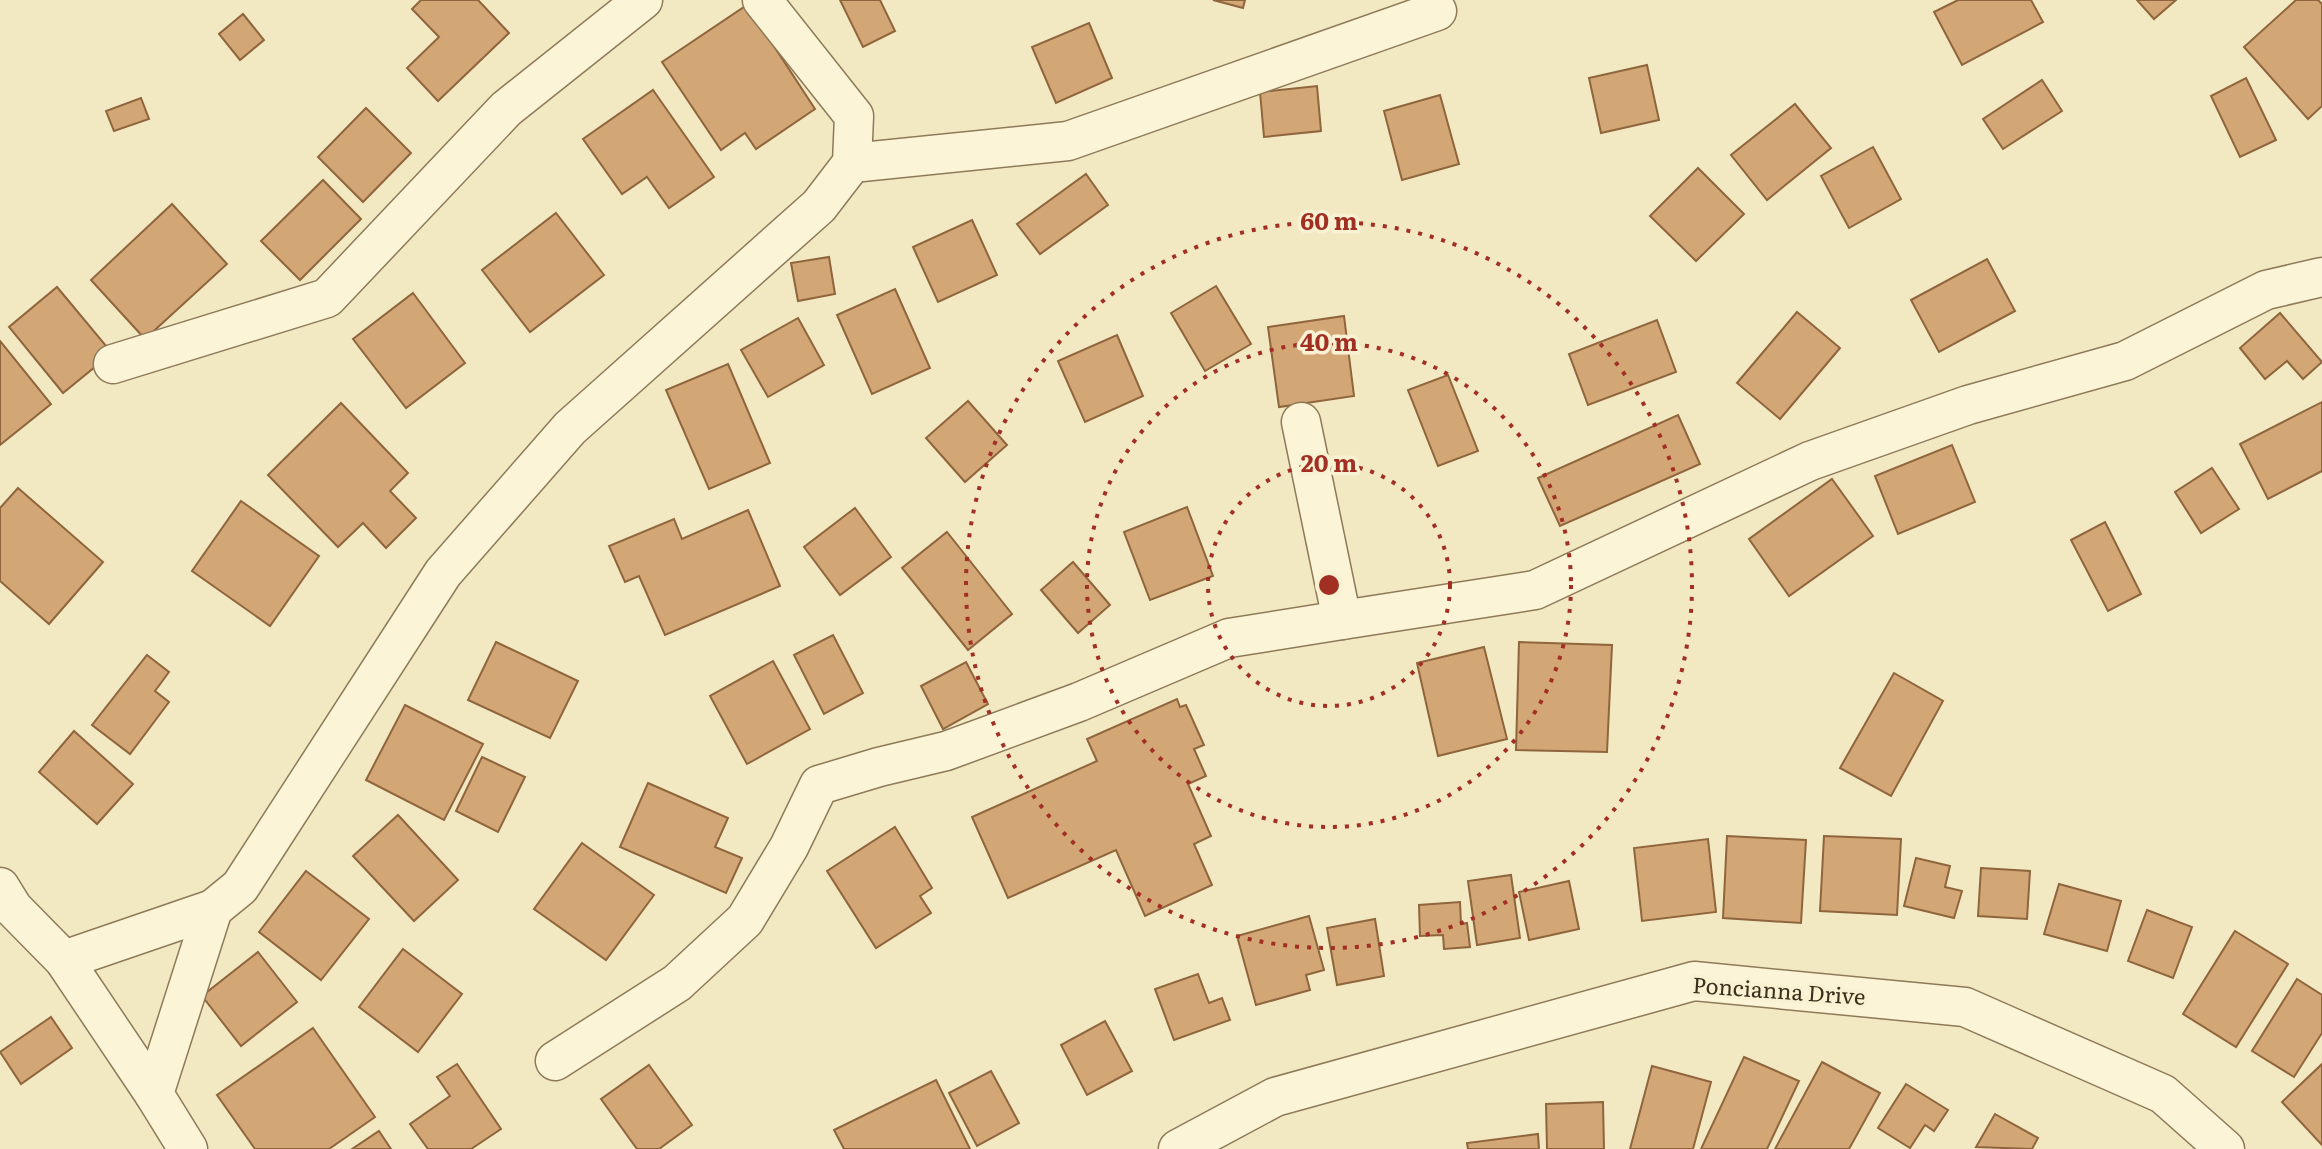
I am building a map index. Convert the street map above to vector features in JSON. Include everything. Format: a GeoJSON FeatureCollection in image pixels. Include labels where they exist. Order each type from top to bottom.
{"type":"FeatureCollection","features":[{"type":"Feature","properties":{"kind":"street"},"geometry":{"type":"LineString","coordinates":[[113,364],[327,298],[506,109],[643,0]]}},
{"type":"Feature","properties":{"kind":"street"},"geometry":{"type":"LineString","coordinates":[[64,960],[213,909],[240,887],[443,573],[570,428],[819,206],[852,163],[854,116],[762,0]]}},
{"type":"Feature","properties":{"kind":"street"},"geometry":{"type":"LineString","coordinates":[[852,163],[1068,141],[1437,11]]}},
{"type":"Feature","properties":{"kind":"street"},"geometry":{"type":"LineString","coordinates":[[555,1061],[677,983],[745,920],[789,847],[819,785],[946,751],[1079,702],[1229,638],[1535,590],[1810,461],[1968,405],[2125,361],[2266,290],[2322,277]]}},
{"type":"Feature","properties":{"kind":"street"},"geometry":{"type":"LineString","coordinates":[[1301,422],[1342,620]]}},
{"type":"Feature","properties":{"kind":"street"},"geometry":{"type":"LineString","coordinates":[[0,887],[13,908],[64,960],[188,1149]]}},
{"type":"Feature","properties":{"kind":"street"},"geometry":{"type":"LineString","coordinates":[[154,1094],[213,909]]}},
{"type":"Feature","properties":{"kind":"street","name":"Poncianna Drive"},"geometry":{"type":"LineString","coordinates":[[1178,1149],[1275,1097],[1694,981],[1965,1007],[2163,1094],[2225,1149]]}},
{"type":"Feature","properties":{"kind":"building"},"geometry":{"type":"Polygon","coordinates":[[[421,0],[478,0],[509,33],[438,101],[407,68],[439,37],[412,9],[421,0]]]}},
{"type":"Feature","properties":{"kind":"building"},"geometry":{"type":"Polygon","coordinates":[[[840,0],[880,0],[895,31],[863,47],[840,0]]]}},
{"type":"Feature","properties":{"kind":"building"},"geometry":{"type":"Polygon","coordinates":[[[1213,0],[1245,0],[1243,8],[1213,0]]]}},
{"type":"Feature","properties":{"kind":"building"},"geometry":{"type":"Polygon","coordinates":[[[1958,0],[2031,0],[2043,22],[1962,65],[1934,12],[1958,0]]]}},
{"type":"Feature","properties":{"kind":"building"},"geometry":{"type":"Polygon","coordinates":[[[2137,0],[2176,0],[2154,19],[2137,0]]]}},
{"type":"Feature","properties":{"kind":"building"},"geometry":{"type":"Polygon","coordinates":[[[2296,0],[2318,0],[2322,4],[2322,106],[2308,119],[2244,47],[2296,0]]]}},
{"type":"Feature","properties":{"kind":"building"},"geometry":{"type":"Polygon","coordinates":[[[747,5],[815,109],[756,149],[745,133],[721,150],[662,62],[747,5]]]}},
{"type":"Feature","properties":{"kind":"building"},"geometry":{"type":"Polygon","coordinates":[[[243,14],[264,40],[240,60],[219,34],[243,14]]]}},
{"type":"Feature","properties":{"kind":"building"},"geometry":{"type":"Polygon","coordinates":[[[1089,23],[1112,78],[1056,103],[1032,47],[1089,23]]]}},
{"type":"Feature","properties":{"kind":"building"},"geometry":{"type":"Polygon","coordinates":[[[1647,65],[1659,120],[1601,133],[1589,78],[1647,65]]]}},
{"type":"Feature","properties":{"kind":"building"},"geometry":{"type":"Polygon","coordinates":[[[2246,78],[2276,140],[2240,157],[2211,96],[2246,78]]]}},
{"type":"Feature","properties":{"kind":"building"},"geometry":{"type":"Polygon","coordinates":[[[2042,80],[2062,111],[2003,149],[1983,119],[2042,80]]]}},
{"type":"Feature","properties":{"kind":"building"},"geometry":{"type":"Polygon","coordinates":[[[1317,86],[1321,131],[1264,137],[1260,92],[1317,86]]]}},
{"type":"Feature","properties":{"kind":"building"},"geometry":{"type":"Polygon","coordinates":[[[653,90],[714,177],[669,208],[647,177],[622,194],[583,139],[653,90]]]}},
{"type":"Feature","properties":{"kind":"building"},"geometry":{"type":"Polygon","coordinates":[[[1440,95],[1459,164],[1402,180],[1384,111],[1440,95]]]}},
{"type":"Feature","properties":{"kind":"building"},"geometry":{"type":"Polygon","coordinates":[[[141,98],[149,119],[114,131],[106,111],[141,98]]]}},
{"type":"Feature","properties":{"kind":"building"},"geometry":{"type":"Polygon","coordinates":[[[1795,104],[1831,148],[1767,200],[1731,155],[1795,104]]]}},
{"type":"Feature","properties":{"kind":"building"},"geometry":{"type":"Polygon","coordinates":[[[366,108],[411,153],[363,202],[318,157],[366,108]]]}},
{"type":"Feature","properties":{"kind":"building"},"geometry":{"type":"Polygon","coordinates":[[[1873,147],[1901,199],[1849,228],[1821,176],[1873,147]]]}},
{"type":"Feature","properties":{"kind":"building"},"geometry":{"type":"Polygon","coordinates":[[[1698,168],[1744,214],[1696,261],[1650,216],[1698,168]]]}},
{"type":"Feature","properties":{"kind":"building"},"geometry":{"type":"Polygon","coordinates":[[[1086,174],[1108,205],[1040,254],[1017,224],[1086,174]]]}},
{"type":"Feature","properties":{"kind":"building"},"geometry":{"type":"Polygon","coordinates":[[[323,180],[361,219],[300,280],[261,241],[323,180]]]}},
{"type":"Feature","properties":{"kind":"building"},"geometry":{"type":"Polygon","coordinates":[[[172,204],[227,264],[145,339],[91,280],[172,204]]]}},
{"type":"Feature","properties":{"kind":"building"},"geometry":{"type":"Polygon","coordinates":[[[556,213],[604,275],[530,332],[482,270],[556,213]]]}},
{"type":"Feature","properties":{"kind":"building"},"geometry":{"type":"Polygon","coordinates":[[[972,220],[997,275],[938,302],[913,247],[972,220]]]}},
{"type":"Feature","properties":{"kind":"building"},"geometry":{"type":"Polygon","coordinates":[[[829,257],[835,294],[798,301],[791,263],[829,257]]]}},
{"type":"Feature","properties":{"kind":"building"},"geometry":{"type":"Polygon","coordinates":[[[1987,259],[2015,311],[1939,352],[1911,300],[1987,259]]]}},
{"type":"Feature","properties":{"kind":"building"},"geometry":{"type":"Polygon","coordinates":[[[1216,286],[1251,344],[1205,371],[1171,313],[1216,286]]]}},
{"type":"Feature","properties":{"kind":"building"},"geometry":{"type":"Polygon","coordinates":[[[57,287],[112,353],[63,393],[9,327],[57,287]]]}},
{"type":"Feature","properties":{"kind":"building"},"geometry":{"type":"Polygon","coordinates":[[[895,289],[930,368],[872,394],[837,315],[895,289]]]}},
{"type":"Feature","properties":{"kind":"building"},"geometry":{"type":"Polygon","coordinates":[[[413,293],[465,363],[406,408],[353,339],[413,293]]]}},
{"type":"Feature","properties":{"kind":"building"},"geometry":{"type":"Polygon","coordinates":[[[1797,312],[1840,348],[1780,419],[1737,383],[1797,312]]]}},
{"type":"Feature","properties":{"kind":"building"},"geometry":{"type":"Polygon","coordinates":[[[2280,313],[2322,362],[2303,379],[2287,361],[2265,379],[2240,348],[2280,313]]]}},
{"type":"Feature","properties":{"kind":"building"},"geometry":{"type":"Polygon","coordinates":[[[1344,316],[1354,396],[1279,407],[1268,327],[1344,316]]]}},
{"type":"Feature","properties":{"kind":"building"},"geometry":{"type":"Polygon","coordinates":[[[798,318],[824,365],[768,397],[741,350],[798,318]]]}},
{"type":"Feature","properties":{"kind":"building"},"geometry":{"type":"Polygon","coordinates":[[[1657,320],[1676,372],[1588,405],[1569,354],[1657,320]]]}},
{"type":"Feature","properties":{"kind":"building"},"geometry":{"type":"Polygon","coordinates":[[[1117,335],[1143,396],[1085,422],[1058,361],[1117,335]]]}},
{"type":"Feature","properties":{"kind":"building"},"geometry":{"type":"Polygon","coordinates":[[[0,341],[51,404],[0,445],[0,341]]]}},
{"type":"Feature","properties":{"kind":"building"},"geometry":{"type":"Polygon","coordinates":[[[728,364],[770,463],[709,489],[666,390],[728,364]]]}},
{"type":"Feature","properties":{"kind":"building"},"geometry":{"type":"Polygon","coordinates":[[[1448,375],[1478,451],[1438,466],[1408,390],[1448,375]]]}},
{"type":"Feature","properties":{"kind":"building"},"geometry":{"type":"Polygon","coordinates":[[[968,401],[1007,445],[965,482],[926,438],[968,401]]]}},
{"type":"Feature","properties":{"kind":"building"},"geometry":{"type":"Polygon","coordinates":[[[2322,402],[2322,471],[2268,499],[2240,444],[2322,402]]]}},
{"type":"Feature","properties":{"kind":"building"},"geometry":{"type":"Polygon","coordinates":[[[341,403],[408,473],[390,491],[416,518],[386,548],[363,523],[338,547],[268,475],[341,403]]]}},
{"type":"Feature","properties":{"kind":"building"},"geometry":{"type":"Polygon","coordinates":[[[1678,415],[1700,464],[1560,526],[1538,478],[1678,415]]]}},
{"type":"Feature","properties":{"kind":"building"},"geometry":{"type":"Polygon","coordinates":[[[1952,445],[1975,502],[1898,534],[1875,476],[1952,445]]]}},
{"type":"Feature","properties":{"kind":"building"},"geometry":{"type":"Polygon","coordinates":[[[2212,468],[2239,509],[2201,533],[2175,492],[2212,468]]]}},
{"type":"Feature","properties":{"kind":"building"},"geometry":{"type":"Polygon","coordinates":[[[1832,479],[1873,536],[1789,596],[1749,539],[1832,479]]]}},
{"type":"Feature","properties":{"kind":"building"},"geometry":{"type":"Polygon","coordinates":[[[18,488],[103,562],[49,624],[0,581],[0,508],[18,488]]]}},
{"type":"Feature","properties":{"kind":"building"},"geometry":{"type":"Polygon","coordinates":[[[241,501],[319,556],[270,626],[192,571],[241,501]]]}},
{"type":"Feature","properties":{"kind":"building"},"geometry":{"type":"Polygon","coordinates":[[[1187,507],[1213,576],[1150,600],[1124,532],[1187,507]]]}},
{"type":"Feature","properties":{"kind":"building"},"geometry":{"type":"Polygon","coordinates":[[[855,508],[891,557],[840,595],[804,547],[855,508]]]}},
{"type":"Feature","properties":{"kind":"building"},"geometry":{"type":"Polygon","coordinates":[[[748,510],[780,586],[665,635],[639,576],[625,582],[609,546],[674,519],[682,539],[748,510]]]}},
{"type":"Feature","properties":{"kind":"building"},"geometry":{"type":"Polygon","coordinates":[[[2105,522],[2141,594],[2108,611],[2071,540],[2105,522]]]}},
{"type":"Feature","properties":{"kind":"building"},"geometry":{"type":"Polygon","coordinates":[[[947,532],[1012,614],[968,650],[902,568],[947,532]]]}},
{"type":"Feature","properties":{"kind":"building"},"geometry":{"type":"Polygon","coordinates":[[[1073,562],[1110,605],[1078,633],[1041,590],[1073,562]]]}},
{"type":"Feature","properties":{"kind":"building"},"geometry":{"type":"Polygon","coordinates":[[[833,635],[863,693],[824,714],[794,655],[833,635]]]}},
{"type":"Feature","properties":{"kind":"building"},"geometry":{"type":"Polygon","coordinates":[[[496,642],[578,681],[550,738],[468,700],[496,642]]]}},
{"type":"Feature","properties":{"kind":"building"},"geometry":{"type":"Polygon","coordinates":[[[1519,642],[1612,645],[1607,752],[1516,750],[1519,642]]]}},
{"type":"Feature","properties":{"kind":"building"},"geometry":{"type":"Polygon","coordinates":[[[1484,647],[1507,739],[1438,756],[1417,663],[1484,647]]]}},
{"type":"Feature","properties":{"kind":"building"},"geometry":{"type":"Polygon","coordinates":[[[147,655],[169,672],[155,691],[169,702],[130,754],[92,725],[147,655]]]}},
{"type":"Feature","properties":{"kind":"building"},"geometry":{"type":"Polygon","coordinates":[[[773,661],[810,729],[747,764],[710,696],[773,661]]]}},
{"type":"Feature","properties":{"kind":"building"},"geometry":{"type":"Polygon","coordinates":[[[966,662],[988,704],[943,729],[921,686],[966,662]]]}},
{"type":"Feature","properties":{"kind":"building"},"geometry":{"type":"Polygon","coordinates":[[[1894,673],[1943,701],[1891,796],[1840,768],[1894,673]]]}},
{"type":"Feature","properties":{"kind":"building"},"geometry":{"type":"Polygon","coordinates":[[[1177,699],[1180,707],[1186,705],[1204,745],[1194,749],[1206,776],[1188,784],[1211,836],[1194,844],[1212,885],[1145,916],[1116,850],[1008,898],[972,817],[1097,761],[1087,739],[1177,699]]]}},
{"type":"Feature","properties":{"kind":"building"},"geometry":{"type":"Polygon","coordinates":[[[405,705],[483,744],[444,820],[366,780],[405,705]]]}},
{"type":"Feature","properties":{"kind":"building"},"geometry":{"type":"Polygon","coordinates":[[[74,731],[133,784],[97,824],[39,772],[74,731]]]}},
{"type":"Feature","properties":{"kind":"building"},"geometry":{"type":"Polygon","coordinates":[[[482,757],[525,777],[498,832],[456,811],[482,757]]]}},
{"type":"Feature","properties":{"kind":"building"},"geometry":{"type":"Polygon","coordinates":[[[648,783],[728,818],[715,847],[742,858],[726,893],[620,847],[648,783]]]}},
{"type":"Feature","properties":{"kind":"building"},"geometry":{"type":"Polygon","coordinates":[[[398,815],[458,880],[414,921],[353,856],[398,815]]]}},
{"type":"Feature","properties":{"kind":"building"},"geometry":{"type":"Polygon","coordinates":[[[895,827],[932,888],[920,896],[931,913],[876,948],[827,871],[895,827]]]}},
{"type":"Feature","properties":{"kind":"building"},"geometry":{"type":"Polygon","coordinates":[[[1727,836],[1806,840],[1801,923],[1723,918],[1727,836]]]}},
{"type":"Feature","properties":{"kind":"building"},"geometry":{"type":"Polygon","coordinates":[[[1824,836],[1901,839],[1897,915],[1820,911],[1824,836]]]}},
{"type":"Feature","properties":{"kind":"building"},"geometry":{"type":"Polygon","coordinates":[[[1708,839],[1716,912],[1642,921],[1634,848],[1708,839]]]}},
{"type":"Feature","properties":{"kind":"building"},"geometry":{"type":"Polygon","coordinates":[[[582,843],[654,895],[606,960],[534,909],[582,843]]]}},
{"type":"Feature","properties":{"kind":"building"},"geometry":{"type":"Polygon","coordinates":[[[1916,858],[1950,866],[1945,887],[1962,891],[1954,918],[1904,906],[1916,858]]]}},
{"type":"Feature","properties":{"kind":"building"},"geometry":{"type":"Polygon","coordinates":[[[1981,868],[2030,871],[2027,919],[1978,916],[1981,868]]]}},
{"type":"Feature","properties":{"kind":"building"},"geometry":{"type":"Polygon","coordinates":[[[306,871],[369,919],[321,980],[259,932],[306,871]]]}},
{"type":"Feature","properties":{"kind":"building"},"geometry":{"type":"Polygon","coordinates":[[[1511,875],[1520,938],[1477,945],[1468,881],[1511,875]]]}},
{"type":"Feature","properties":{"kind":"building"},"geometry":{"type":"Polygon","coordinates":[[[1569,881],[1579,929],[1529,940],[1519,892],[1569,881]]]}},
{"type":"Feature","properties":{"kind":"building"},"geometry":{"type":"Polygon","coordinates":[[[2059,884],[2121,901],[2107,951],[2044,934],[2059,884]]]}},
{"type":"Feature","properties":{"kind":"building"},"geometry":{"type":"Polygon","coordinates":[[[1460,902],[1461,924],[1467,923],[1470,947],[1444,949],[1443,935],[1420,936],[1419,905],[1460,902]]]}},
{"type":"Feature","properties":{"kind":"building"},"geometry":{"type":"Polygon","coordinates":[[[2147,910],[2192,927],[2173,978],[2128,961],[2147,910]]]}},
{"type":"Feature","properties":{"kind":"building"},"geometry":{"type":"Polygon","coordinates":[[[1309,916],[1324,970],[1306,975],[1310,990],[1256,1005],[1237,936],[1309,916]]]}},
{"type":"Feature","properties":{"kind":"building"},"geometry":{"type":"Polygon","coordinates":[[[1375,919],[1384,976],[1337,985],[1327,928],[1375,919]]]}},
{"type":"Feature","properties":{"kind":"building"},"geometry":{"type":"Polygon","coordinates":[[[2235,931],[2288,964],[2236,1047],[2183,1014],[2235,931]]]}},
{"type":"Feature","properties":{"kind":"building"},"geometry":{"type":"Polygon","coordinates":[[[403,949],[462,994],[418,1052],[359,1007],[403,949]]]}},
{"type":"Feature","properties":{"kind":"building"},"geometry":{"type":"Polygon","coordinates":[[[258,952],[297,1002],[241,1046],[202,996],[258,952]]]}},
{"type":"Feature","properties":{"kind":"building"},"geometry":{"type":"Polygon","coordinates":[[[1198,974],[1209,1003],[1222,998],[1230,1020],[1174,1040],[1155,989],[1198,974]]]}},
{"type":"Feature","properties":{"kind":"building"},"geometry":{"type":"Polygon","coordinates":[[[2297,979],[2322,995],[2322,1033],[2294,1077],[2252,1051],[2297,979]]]}},
{"type":"Feature","properties":{"kind":"building"},"geometry":{"type":"Polygon","coordinates":[[[51,1017],[72,1048],[21,1084],[0,1052],[51,1017]]]}},
{"type":"Feature","properties":{"kind":"building"},"geometry":{"type":"Polygon","coordinates":[[[1105,1021],[1132,1071],[1087,1095],[1061,1045],[1105,1021]]]}},
{"type":"Feature","properties":{"kind":"building"},"geometry":{"type":"Polygon","coordinates":[[[313,1028],[375,1117],[329,1149],[255,1149],[217,1095],[313,1028]]]}},
{"type":"Feature","properties":{"kind":"building"},"geometry":{"type":"Polygon","coordinates":[[[1744,1057],[1799,1081],[1767,1149],[1701,1149],[1744,1057]]]}},
{"type":"Feature","properties":{"kind":"building"},"geometry":{"type":"Polygon","coordinates":[[[1822,1062],[1880,1093],[1849,1149],[1775,1149],[1822,1062]]]}},
{"type":"Feature","properties":{"kind":"building"},"geometry":{"type":"Polygon","coordinates":[[[457,1064],[501,1129],[471,1149],[428,1149],[410,1124],[450,1096],[437,1077],[457,1064]]]}},
{"type":"Feature","properties":{"kind":"building"},"geometry":{"type":"Polygon","coordinates":[[[2322,1064],[2322,1145],[2282,1102],[2322,1064]]]}},
{"type":"Feature","properties":{"kind":"building"},"geometry":{"type":"Polygon","coordinates":[[[649,1065],[692,1125],[659,1149],[637,1149],[601,1099],[649,1065]]]}},
{"type":"Feature","properties":{"kind":"building"},"geometry":{"type":"Polygon","coordinates":[[[1652,1066],[1711,1082],[1693,1149],[1630,1149],[1652,1066]]]}},
{"type":"Feature","properties":{"kind":"building"},"geometry":{"type":"Polygon","coordinates":[[[991,1071],[1019,1123],[977,1146],[949,1093],[991,1071]]]}},
{"type":"Feature","properties":{"kind":"building"},"geometry":{"type":"Polygon","coordinates":[[[936,1080],[970,1149],[844,1149],[834,1130],[936,1080]]]}},
{"type":"Feature","properties":{"kind":"building"},"geometry":{"type":"Polygon","coordinates":[[[1906,1084],[1948,1110],[1934,1131],[1925,1125],[1910,1148],[1878,1128],[1906,1084]]]}},
{"type":"Feature","properties":{"kind":"building"},"geometry":{"type":"Polygon","coordinates":[[[1603,1102],[1604,1149],[1547,1149],[1546,1104],[1603,1102]]]}},
{"type":"Feature","properties":{"kind":"building"},"geometry":{"type":"Polygon","coordinates":[[[1995,1114],[2038,1138],[2032,1149],[1976,1147],[1995,1114]]]}},
{"type":"Feature","properties":{"kind":"building"},"geometry":{"type":"Polygon","coordinates":[[[379,1131],[391,1149],[352,1149],[379,1131]]]}},
{"type":"Feature","properties":{"kind":"building"},"geometry":{"type":"Polygon","coordinates":[[[1538,1134],[1539,1149],[1468,1149],[1467,1143],[1538,1134]]]}}]}
